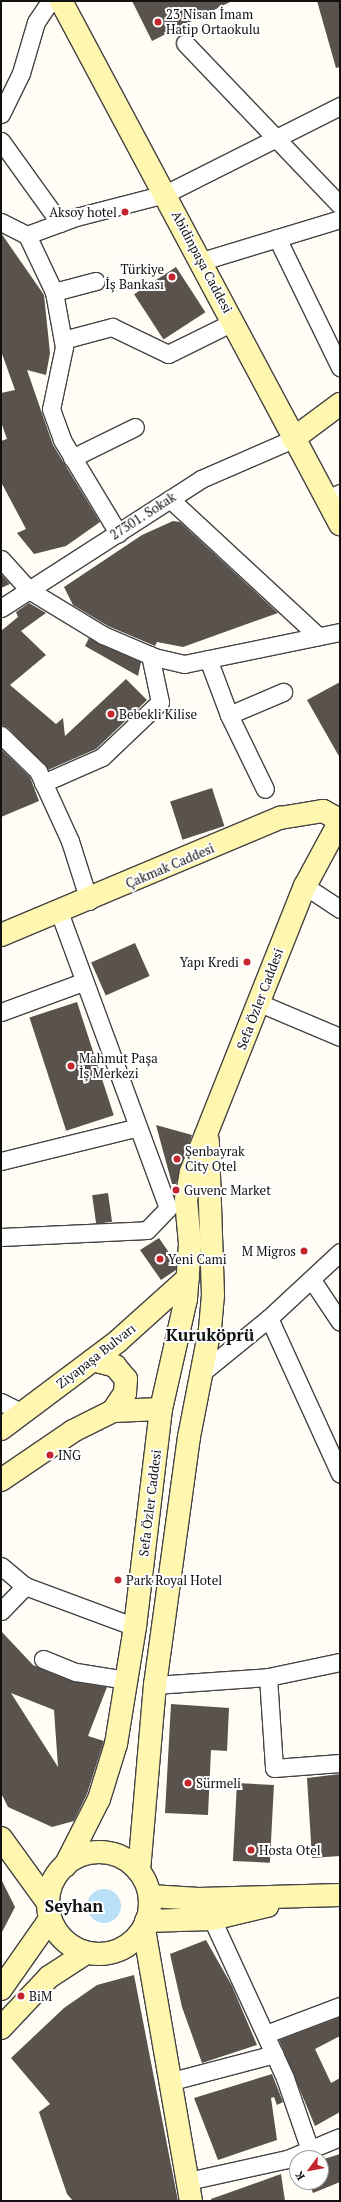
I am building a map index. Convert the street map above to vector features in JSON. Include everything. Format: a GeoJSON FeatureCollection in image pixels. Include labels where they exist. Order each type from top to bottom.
{"type":"FeatureCollection","features":[{"type":"Feature","properties":{"kind":"main road","name":"Abidinpaşa Caddesi"},"geometry":{"type":"LineString","coordinates":[[61,1],[202,262],[293,439],[336,509]]}},
{"type":"Feature","properties":{"kind":"main road"},"geometry":{"type":"LineString","coordinates":[[293,439],[340,404]]}},
{"type":"Feature","properties":{"kind":"main road","name":"Çakmak Caddesi"},"geometry":{"type":"LineString","coordinates":[[1,935],[89,901],[280,818],[324,811],[340,821]]}},
{"type":"Feature","properties":{"kind":"main road","name":"Sefa Özler Caddesi"},"geometry":{"type":"LineString","coordinates":[[65,1866],[99,1799],[116,1744],[135,1627],[161,1409],[188,1278],[186,1200],[191,1172],[208,1135],[257,1002],[305,886],[340,821]]}},
{"type":"Feature","properties":{"kind":"main road","name":"Sefa Özler Caddesi"},"geometry":{"type":"LineString","coordinates":[[140,1871],[155,1685],[189,1437],[204,1371],[213,1295],[208,1135]]}},
{"type":"Feature","properties":{"kind":"main road","name":"Ziyapaşa Bulvarı"},"geometry":{"type":"LineString","coordinates":[[1,1430],[93,1360],[188,1278]]}},
{"type":"Feature","properties":{"kind":"main road"},"geometry":{"type":"LineString","coordinates":[[93,1360],[115,1366],[126,1378],[125,1393],[113,1411]]}},
{"type":"Feature","properties":{"kind":"main road"},"geometry":{"type":"LineString","coordinates":[[1,1480],[73,1431],[113,1411],[161,1409]]}},
{"type":"Feature","properties":{"kind":"main road"},"geometry":{"type":"LineString","coordinates":[[1,1838],[70,1946],[86,1953],[119,1951],[145,1925],[212,1919],[294,1897]]}},
{"type":"Feature","properties":{"kind":"main road"},"geometry":{"type":"LineString","coordinates":[[1,1989],[49,1911],[51,1886],[65,1866],[87,1853],[104,1852],[121,1856],[140,1871],[150,1896],[145,1925],[189,2191]]}},
{"type":"Feature","properties":{"kind":"main road"},"geometry":{"type":"LineString","coordinates":[[150,1896],[294,1897],[340,1895]]}},
{"type":"Feature","properties":{"kind":"main road"},"geometry":{"type":"LineString","coordinates":[[1,2028],[49,1977],[86,1953]]}},
{"type":"Feature","properties":{"kind":"street"},"geometry":{"type":"LineString","coordinates":[[1,114],[21,73],[36,22],[50,1]]}},
{"type":"Feature","properties":{"kind":"street"},"geometry":{"type":"LineString","coordinates":[[185,43],[340,205]]}},
{"type":"Feature","properties":{"kind":"street"},"geometry":{"type":"LineString","coordinates":[[26,235],[60,223],[165,194],[340,106]]}},
{"type":"Feature","properties":{"kind":"street"},"geometry":{"type":"LineString","coordinates":[[1,140],[60,223]]}},
{"type":"Feature","properties":{"kind":"street"},"geometry":{"type":"LineString","coordinates":[[202,262],[340,219]]}},
{"type":"Feature","properties":{"kind":"street"},"geometry":{"type":"LineString","coordinates":[[1,222],[26,235],[54,292],[63,340],[51,409],[72,458],[118,533]]}},
{"type":"Feature","properties":{"kind":"street"},"geometry":{"type":"LineString","coordinates":[[277,238],[340,367]]}},
{"type":"Feature","properties":{"kind":"street"},"geometry":{"type":"LineString","coordinates":[[54,292],[96,281]]}},
{"type":"Feature","properties":{"kind":"street"},"geometry":{"type":"LineString","coordinates":[[63,340],[112,327],[168,354],[233,322]]}},
{"type":"Feature","properties":{"kind":"street"},"geometry":{"type":"LineString","coordinates":[[72,458],[135,427]]}},
{"type":"Feature","properties":{"kind":"street","name":"27301. Sokak"},"geometry":{"type":"LineString","coordinates":[[1,608],[201,479],[293,439]]}},
{"type":"Feature","properties":{"kind":"street"},"geometry":{"type":"LineString","coordinates":[[170,499],[318,636]]}},
{"type":"Feature","properties":{"kind":"street"},"geometry":{"type":"LineString","coordinates":[[1,559],[29,590],[103,634],[150,655],[184,664],[340,632]]}},
{"type":"Feature","properties":{"kind":"street"},"geometry":{"type":"LineString","coordinates":[[43,783],[102,757],[160,702],[150,655]]}},
{"type":"Feature","properties":{"kind":"street"},"geometry":{"type":"LineString","coordinates":[[208,659],[229,715],[265,789]]}},
{"type":"Feature","properties":{"kind":"street"},"geometry":{"type":"LineString","coordinates":[[229,715],[283,692]]}},
{"type":"Feature","properties":{"kind":"street"},"geometry":{"type":"LineString","coordinates":[[1,735],[38,771],[70,841],[89,901]]}},
{"type":"Feature","properties":{"kind":"street"},"geometry":{"type":"LineString","coordinates":[[305,886],[340,908]]}},
{"type":"Feature","properties":{"kind":"street"},"geometry":{"type":"LineString","coordinates":[[1,1237],[147,1230],[168,1208],[83,982],[59,912]]}},
{"type":"Feature","properties":{"kind":"street"},"geometry":{"type":"LineString","coordinates":[[1,1012],[83,982]]}},
{"type":"Feature","properties":{"kind":"street"},"geometry":{"type":"LineString","coordinates":[[257,1002],[340,1037]]}},
{"type":"Feature","properties":{"kind":"street"},"geometry":{"type":"LineString","coordinates":[[1,1161],[138,1127]]}},
{"type":"Feature","properties":{"kind":"street"},"geometry":{"type":"LineString","coordinates":[[204,1371],[269,1318],[312,1280],[340,1252]]}},
{"type":"Feature","properties":{"kind":"street"},"geometry":{"type":"LineString","coordinates":[[312,1280],[340,1322]]}},
{"type":"Feature","properties":{"kind":"street"},"geometry":{"type":"LineString","coordinates":[[269,1318],[340,1474]]}},
{"type":"Feature","properties":{"kind":"street"},"geometry":{"type":"LineString","coordinates":[[1,1402],[23,1413]]}},
{"type":"Feature","properties":{"kind":"street"},"geometry":{"type":"LineString","coordinates":[[1,1566],[25,1586],[135,1627]]}},
{"type":"Feature","properties":{"kind":"street"},"geometry":{"type":"LineString","coordinates":[[1,1611],[25,1586]]}},
{"type":"Feature","properties":{"kind":"street"},"geometry":{"type":"LineString","coordinates":[[43,1659],[76,1672],[127,1680]]}},
{"type":"Feature","properties":{"kind":"street"},"geometry":{"type":"LineString","coordinates":[[155,1685],[268,1677],[340,1662]]}},
{"type":"Feature","properties":{"kind":"street"},"geometry":{"type":"LineString","coordinates":[[268,1677],[274,1768],[340,1763]]}},
{"type":"Feature","properties":{"kind":"street"},"geometry":{"type":"LineString","coordinates":[[212,1919],[266,2034],[310,2150],[340,2137]]}},
{"type":"Feature","properties":{"kind":"street"},"geometry":{"type":"LineString","coordinates":[[266,2034],[340,2006]]}},
{"type":"Feature","properties":{"kind":"street"},"geometry":{"type":"LineString","coordinates":[[172,2081],[274,2054]]}},
{"type":"Feature","properties":{"kind":"street"},"geometry":{"type":"LineString","coordinates":[[189,2191],[289,2157]]}},
{"type":"Feature","properties":{"kind":"water"},"geometry":{"type":"Polygon","coordinates":[[[107,1889],[116,1894],[120,1899],[120,1913],[116,1918],[111,1922],[101,1923],[97,1922],[88,1913],[87,1903],[88,1899],[97,1890],[107,1889]]]}},
{"type":"Feature","properties":{"kind":"building","name":"23 Nisan İmam Hatip Ortaokulu"},"geometry":{"type":"Polygon","coordinates":[[[132,1],[232,1],[152,41],[132,1]]]}},
{"type":"Feature","properties":{"kind":"building"},"geometry":{"type":"Polygon","coordinates":[[[317,1],[340,1],[340,67],[336,68],[317,1]]]}},
{"type":"Feature","properties":{"kind":"building"},"geometry":{"type":"Polygon","coordinates":[[[1,233],[44,295],[50,353],[46,375],[27,370],[53,445],[100,522],[66,546],[34,554],[17,533],[26,529],[1,482],[1,441],[7,439],[1,422],[1,393],[15,390],[1,351],[1,233]]]}},
{"type":"Feature","properties":{"kind":"building"},"geometry":{"type":"Polygon","coordinates":[[[176,267],[205,312],[163,340],[134,294],[176,267]]]}},
{"type":"Feature","properties":{"kind":"building"},"geometry":{"type":"Polygon","coordinates":[[[173,521],[180,522],[278,613],[183,647],[157,642],[155,646],[108,626],[73,605],[64,587],[142,535],[173,521]]]}},
{"type":"Feature","properties":{"kind":"building"},"geometry":{"type":"Polygon","coordinates":[[[1,574],[10,584],[1,588],[1,574]]]}},
{"type":"Feature","properties":{"kind":"building"},"geometry":{"type":"Polygon","coordinates":[[[29,603],[46,613],[21,631],[46,655],[10,685],[56,724],[63,718],[65,736],[126,679],[147,700],[96,749],[48,770],[8,728],[1,725],[1,631],[18,617],[16,612],[29,603]]]}},
{"type":"Feature","properties":{"kind":"building"},"geometry":{"type":"Polygon","coordinates":[[[89,638],[141,662],[138,676],[85,646],[89,638]]]}},
{"type":"Feature","properties":{"kind":"building"},"geometry":{"type":"Polygon","coordinates":[[[340,682],[340,758],[307,700],[340,682]]]}},
{"type":"Feature","properties":{"kind":"building"},"geometry":{"type":"Polygon","coordinates":[[[1,749],[30,777],[39,801],[1,817],[1,749]]]}},
{"type":"Feature","properties":{"kind":"building"},"geometry":{"type":"Polygon","coordinates":[[[212,788],[224,826],[183,840],[170,802],[212,788]]]}},
{"type":"Feature","properties":{"kind":"building"},"geometry":{"type":"Polygon","coordinates":[[[135,943],[150,976],[106,995],[91,963],[135,943]]]}},
{"type":"Feature","properties":{"kind":"building","name":"Mahmut Paşa İş Merkezi"},"geometry":{"type":"Polygon","coordinates":[[[77,1002],[114,1115],[66,1131],[29,1017],[77,1002]]]}},
{"type":"Feature","properties":{"kind":"building","name":"Şenbayrak City Otel"},"geometry":{"type":"Polygon","coordinates":[[[156,1125],[192,1135],[176,1184],[172,1184],[156,1125]]]}},
{"type":"Feature","properties":{"kind":"building"},"geometry":{"type":"Polygon","coordinates":[[[108,1193],[112,1222],[96,1224],[92,1195],[108,1193]]]}},
{"type":"Feature","properties":{"kind":"building","name":"Yeni Cami"},"geometry":{"type":"Polygon","coordinates":[[[159,1238],[176,1263],[176,1270],[161,1280],[140,1250],[159,1238]]]}},
{"type":"Feature","properties":{"kind":"building"},"geometry":{"type":"Polygon","coordinates":[[[1,1631],[33,1665],[72,1681],[107,1687],[88,1736],[104,1741],[87,1794],[74,1821],[52,1827],[8,1807],[1,1793],[1,1631]],[[11,1693],[58,1767],[54,1710],[11,1693]]]}},
{"type":"Feature","properties":{"kind":"building","name":"Sürmeli"},"geometry":{"type":"Polygon","coordinates":[[[171,1704],[229,1708],[227,1751],[211,1750],[208,1815],[165,1813],[171,1704]]]}},
{"type":"Feature","properties":{"kind":"building"},"geometry":{"type":"Polygon","coordinates":[[[340,1774],[340,1856],[312,1858],[307,1778],[340,1774]]]}},
{"type":"Feature","properties":{"kind":"building"},"geometry":{"type":"Polygon","coordinates":[[[237,1783],[274,1785],[270,1863],[233,1861],[237,1783]]]}},
{"type":"Feature","properties":{"kind":"building"},"geometry":{"type":"Polygon","coordinates":[[[1,1879],[15,1907],[1,1934],[1,1879]]]}},
{"type":"Feature","properties":{"kind":"building"},"geometry":{"type":"Polygon","coordinates":[[[206,1940],[232,1986],[257,2045],[202,2063],[182,2007],[170,1954],[206,1940]]]}},
{"type":"Feature","properties":{"kind":"building"},"geometry":{"type":"Polygon","coordinates":[[[134,1975],[178,2201],[73,2201],[67,2194],[39,2112],[50,2104],[11,2058],[64,2008],[97,1985],[134,1975]]]}},
{"type":"Feature","properties":{"kind":"building"},"geometry":{"type":"Polygon","coordinates":[[[340,2017],[340,2036],[315,2049],[331,2083],[340,2078],[340,2112],[315,2126],[279,2040],[340,2017]]]}},
{"type":"Feature","properties":{"kind":"building"},"geometry":{"type":"Polygon","coordinates":[[[272,2074],[283,2102],[277,2105],[274,2097],[271,2098],[277,2140],[218,2160],[194,2098],[272,2074]]]}},
{"type":"Feature","properties":{"kind":"building"},"geometry":{"type":"Polygon","coordinates":[[[340,2154],[340,2182],[329,2186],[329,2157],[340,2154]]]}},
{"type":"Feature","properties":{"kind":"building"},"geometry":{"type":"Polygon","coordinates":[[[281,2174],[285,2201],[211,2201],[211,2199],[281,2174]]]}},
{"type":"Feature","properties":{"kind":"building"},"geometry":{"type":"Polygon","coordinates":[[[312,2190],[320,2190],[313,2193],[312,2190]]]}},
{"type":"Feature","properties":{"kind":"place","name":"23 Nisan İmam Hatip Ortaokulu"},"geometry":{"type":"Point","coordinates":[158,22]}},
{"type":"Feature","properties":{"kind":"place","name":"Aksoy hotel"},"geometry":{"type":"Point","coordinates":[125,212]}},
{"type":"Feature","properties":{"kind":"place","name":"Türkiye İş Bankası"},"geometry":{"type":"Point","coordinates":[172,277]}},
{"type":"Feature","properties":{"kind":"place","name":"Bebekli Kilise"},"geometry":{"type":"Point","coordinates":[111,714]}},
{"type":"Feature","properties":{"kind":"place","name":"Yapı Kredi"},"geometry":{"type":"Point","coordinates":[247,962]}},
{"type":"Feature","properties":{"kind":"place","name":"Mahmut Paşa İş Merkezi"},"geometry":{"type":"Point","coordinates":[71,1066]}},
{"type":"Feature","properties":{"kind":"place","name":"Şenbayrak City Otel"},"geometry":{"type":"Point","coordinates":[177,1159]}},
{"type":"Feature","properties":{"kind":"place","name":"Guvenc Market"},"geometry":{"type":"Point","coordinates":[176,1190]}},
{"type":"Feature","properties":{"kind":"place","name":"M Migros"},"geometry":{"type":"Point","coordinates":[304,1251]}},
{"type":"Feature","properties":{"kind":"place","name":"Yeni Cami"},"geometry":{"type":"Point","coordinates":[160,1259]}},
{"type":"Feature","properties":{"kind":"place","name":"ING"},"geometry":{"type":"Point","coordinates":[50,1455]}},
{"type":"Feature","properties":{"kind":"place","name":"Park Royal Hotel"},"geometry":{"type":"Point","coordinates":[118,1580]}},
{"type":"Feature","properties":{"kind":"place","name":"Sürmeli"},"geometry":{"type":"Point","coordinates":[188,1783]}},
{"type":"Feature","properties":{"kind":"place","name":"Hosta Otel"},"geometry":{"type":"Point","coordinates":[251,1850]}},
{"type":"Feature","properties":{"kind":"place","name":"BiM"},"geometry":{"type":"Point","coordinates":[21,1996]}},
{"type":"Feature","properties":{"kind":"district","name":"Kuruköprü"},"geometry":{"type":"Point","coordinates":[210,1335]}},
{"type":"Feature","properties":{"kind":"district","name":"Seyhan"},"geometry":{"type":"Point","coordinates":[74,1906]}}]}
